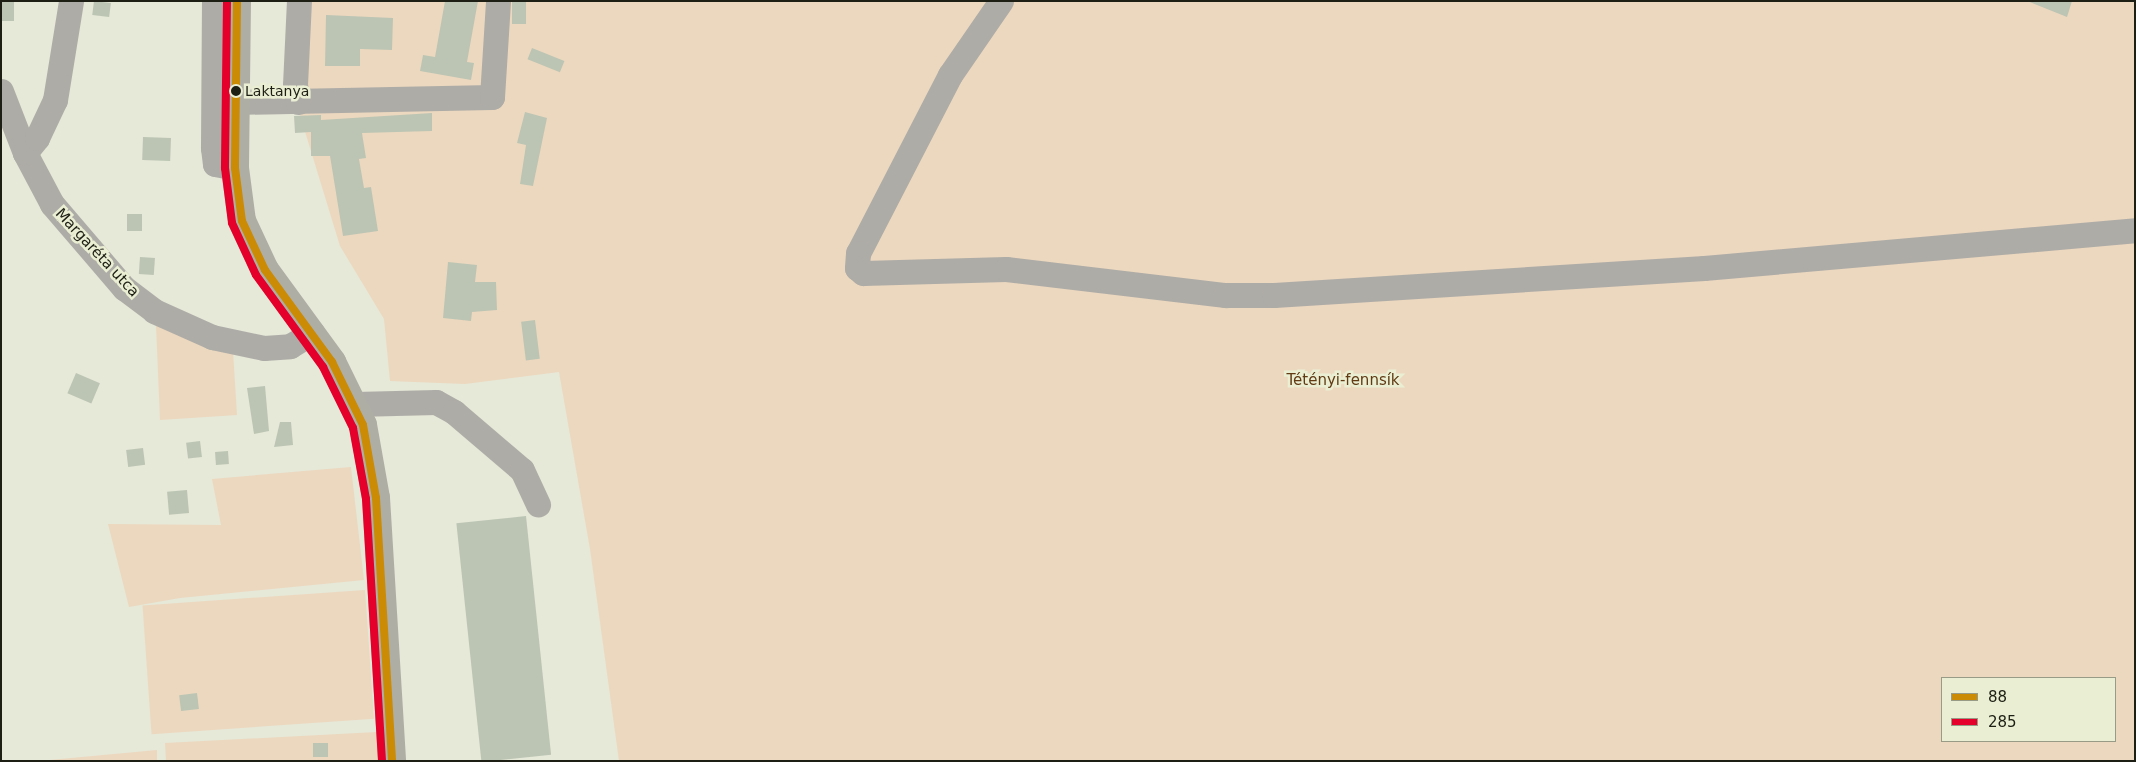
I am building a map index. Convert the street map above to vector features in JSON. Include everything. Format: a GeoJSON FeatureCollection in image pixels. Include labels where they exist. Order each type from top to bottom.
{"type":"FeatureCollection","features":[{"type":"Feature","properties":{"kind":"main road"},"geometry":{"type":"LineString","coordinates":[[237,1],[235,168],[238,203],[248,240],[275,285],[312,333],[355,404],[366,438],[376,498],[392,761]]}},
{"type":"Feature","properties":{"kind":"street"},"geometry":{"type":"LineString","coordinates":[[25,152],[38,138],[55,100],[71,1]]}},
{"type":"Feature","properties":{"kind":"street"},"geometry":{"type":"LineString","coordinates":[[214,1],[213,148],[215,164],[235,168]]}},
{"type":"Feature","properties":{"kind":"street"},"geometry":{"type":"LineString","coordinates":[[298,102],[295,85],[299,1]]}},
{"type":"Feature","properties":{"kind":"street"},"geometry":{"type":"LineString","coordinates":[[236,102],[492,97],[498,1]]}},
{"type":"Feature","properties":{"kind":"street"},"geometry":{"type":"LineString","coordinates":[[1000,1],[950,75],[858,253],[857,268],[863,273],[1006,269],[1225,295],[1274,295],[1704,268],[2135,230]]}},
{"type":"Feature","properties":{"kind":"street","name":"Margaréta utca"},"geometry":{"type":"LineString","coordinates":[[1,92],[25,152],[52,204],[124,288],[154,311],[212,337],[264,348],[290,346],[312,333]]}},
{"type":"Feature","properties":{"kind":"street"},"geometry":{"type":"LineString","coordinates":[[355,404],[436,402],[454,412],[522,470],[538,504]]}},
{"type":"Feature","properties":{"kind":"green space","name":"Tétényi-fennsík"},"geometry":{"type":"Polygon","coordinates":[[[296,1],[2135,1],[2135,761],[619,761],[590,549],[559,372],[465,384],[390,381],[384,319],[340,246],[296,102],[296,1]]]}},
{"type":"Feature","properties":{"kind":"green space"},"geometry":{"type":"Polygon","coordinates":[[[156,325],[233,351],[237,415],[160,420],[156,325]]]}},
{"type":"Feature","properties":{"kind":"green space"},"geometry":{"type":"Polygon","coordinates":[[[351,467],[364,580],[180,598],[129,607],[108,524],[221,525],[212,479],[351,467]]]}},
{"type":"Feature","properties":{"kind":"green space"},"geometry":{"type":"Polygon","coordinates":[[[365,590],[374,719],[152,734],[143,606],[365,590]]]}},
{"type":"Feature","properties":{"kind":"green space"},"geometry":{"type":"Polygon","coordinates":[[[377,732],[378,761],[166,761],[165,743],[377,732]]]}},
{"type":"Feature","properties":{"kind":"green space"},"geometry":{"type":"Polygon","coordinates":[[[157,750],[157,761],[39,761],[157,750]]]}},
{"type":"Feature","properties":{"kind":"building"},"geometry":{"type":"Polygon","coordinates":[[[1,1],[14,1],[14,21],[1,21],[1,1]]]}},
{"type":"Feature","properties":{"kind":"building"},"geometry":{"type":"Polygon","coordinates":[[[94,1],[111,3],[109,17],[92,15],[94,1]]]}},
{"type":"Feature","properties":{"kind":"building"},"geometry":{"type":"Polygon","coordinates":[[[445,1],[478,1],[467,62],[474,63],[471,80],[420,71],[423,55],[435,57],[445,1]]]}},
{"type":"Feature","properties":{"kind":"building"},"geometry":{"type":"Polygon","coordinates":[[[512,1],[526,1],[526,24],[512,24],[512,1]]]}},
{"type":"Feature","properties":{"kind":"building"},"geometry":{"type":"Polygon","coordinates":[[[2027,1],[2072,1],[2067,17],[2027,1]]]}},
{"type":"Feature","properties":{"kind":"building"},"geometry":{"type":"Polygon","coordinates":[[[326,15],[393,18],[392,50],[360,49],[360,66],[325,66],[326,15]]]}},
{"type":"Feature","properties":{"kind":"building"},"geometry":{"type":"Polygon","coordinates":[[[532,48],[564,61],[560,72],[528,59],[532,48]]]}},
{"type":"Feature","properties":{"kind":"building"},"geometry":{"type":"Polygon","coordinates":[[[525,112],[547,118],[533,186],[520,184],[526,145],[517,143],[525,112]]]}},
{"type":"Feature","properties":{"kind":"building"},"geometry":{"type":"Polygon","coordinates":[[[432,113],[432,131],[362,133],[366,158],[359,159],[364,188],[371,187],[378,231],[343,236],[330,156],[311,156],[311,132],[295,133],[294,116],[321,115],[321,120],[432,113]]]}},
{"type":"Feature","properties":{"kind":"building"},"geometry":{"type":"Polygon","coordinates":[[[143,137],[171,138],[170,161],[142,160],[143,137]]]}},
{"type":"Feature","properties":{"kind":"building"},"geometry":{"type":"Polygon","coordinates":[[[127,214],[142,214],[142,231],[127,231],[127,214]]]}},
{"type":"Feature","properties":{"kind":"building"},"geometry":{"type":"Polygon","coordinates":[[[140,257],[155,258],[154,275],[139,274],[140,257]]]}},
{"type":"Feature","properties":{"kind":"building"},"geometry":{"type":"Polygon","coordinates":[[[448,262],[477,265],[475,282],[496,282],[497,310],[472,312],[471,321],[443,318],[448,262]]]}},
{"type":"Feature","properties":{"kind":"building"},"geometry":{"type":"Polygon","coordinates":[[[535,320],[540,359],[526,360],[521,322],[535,320]]]}},
{"type":"Feature","properties":{"kind":"building"},"geometry":{"type":"Polygon","coordinates":[[[76,373],[100,383],[91,403],[67,393],[76,373]]]}},
{"type":"Feature","properties":{"kind":"building"},"geometry":{"type":"Polygon","coordinates":[[[265,386],[269,431],[254,434],[247,388],[265,386]]]}},
{"type":"Feature","properties":{"kind":"building"},"geometry":{"type":"Polygon","coordinates":[[[280,422],[291,422],[293,445],[274,447],[280,422]]]}},
{"type":"Feature","properties":{"kind":"building"},"geometry":{"type":"Polygon","coordinates":[[[200,441],[202,457],[188,459],[186,443],[200,441]]]}},
{"type":"Feature","properties":{"kind":"building"},"geometry":{"type":"Polygon","coordinates":[[[143,448],[145,465],[128,467],[126,450],[143,448]]]}},
{"type":"Feature","properties":{"kind":"building"},"geometry":{"type":"Polygon","coordinates":[[[228,451],[229,464],[216,465],[215,452],[228,451]]]}},
{"type":"Feature","properties":{"kind":"building"},"geometry":{"type":"Polygon","coordinates":[[[187,490],[189,513],[169,515],[167,492],[187,490]]]}},
{"type":"Feature","properties":{"kind":"building"},"geometry":{"type":"Polygon","coordinates":[[[526,516],[551,755],[481,761],[456,523],[526,516]]]}},
{"type":"Feature","properties":{"kind":"building"},"geometry":{"type":"Polygon","coordinates":[[[197,693],[199,709],[181,711],[179,695],[197,693]]]}},
{"type":"Feature","properties":{"kind":"building"},"geometry":{"type":"Polygon","coordinates":[[[313,743],[328,743],[328,757],[313,757],[313,743]]]}},
{"type":"Feature","properties":{"kind":"transit line","name":"285"},"geometry":{"type":"LineString","coordinates":[[227,1],[225,168],[232,223],[256,275],[323,367],[353,428],[366,499],[382,761]]}},
{"type":"Feature","properties":{"kind":"transit line","name":"88"},"geometry":{"type":"LineString","coordinates":[[237,1],[235,168],[242,221],[265,270],[332,362],[363,425],[376,498],[392,761]]}},
{"type":"Feature","properties":{"kind":"place","name":"Laktanya"},"geometry":{"type":"Point","coordinates":[236,91]}}]}
